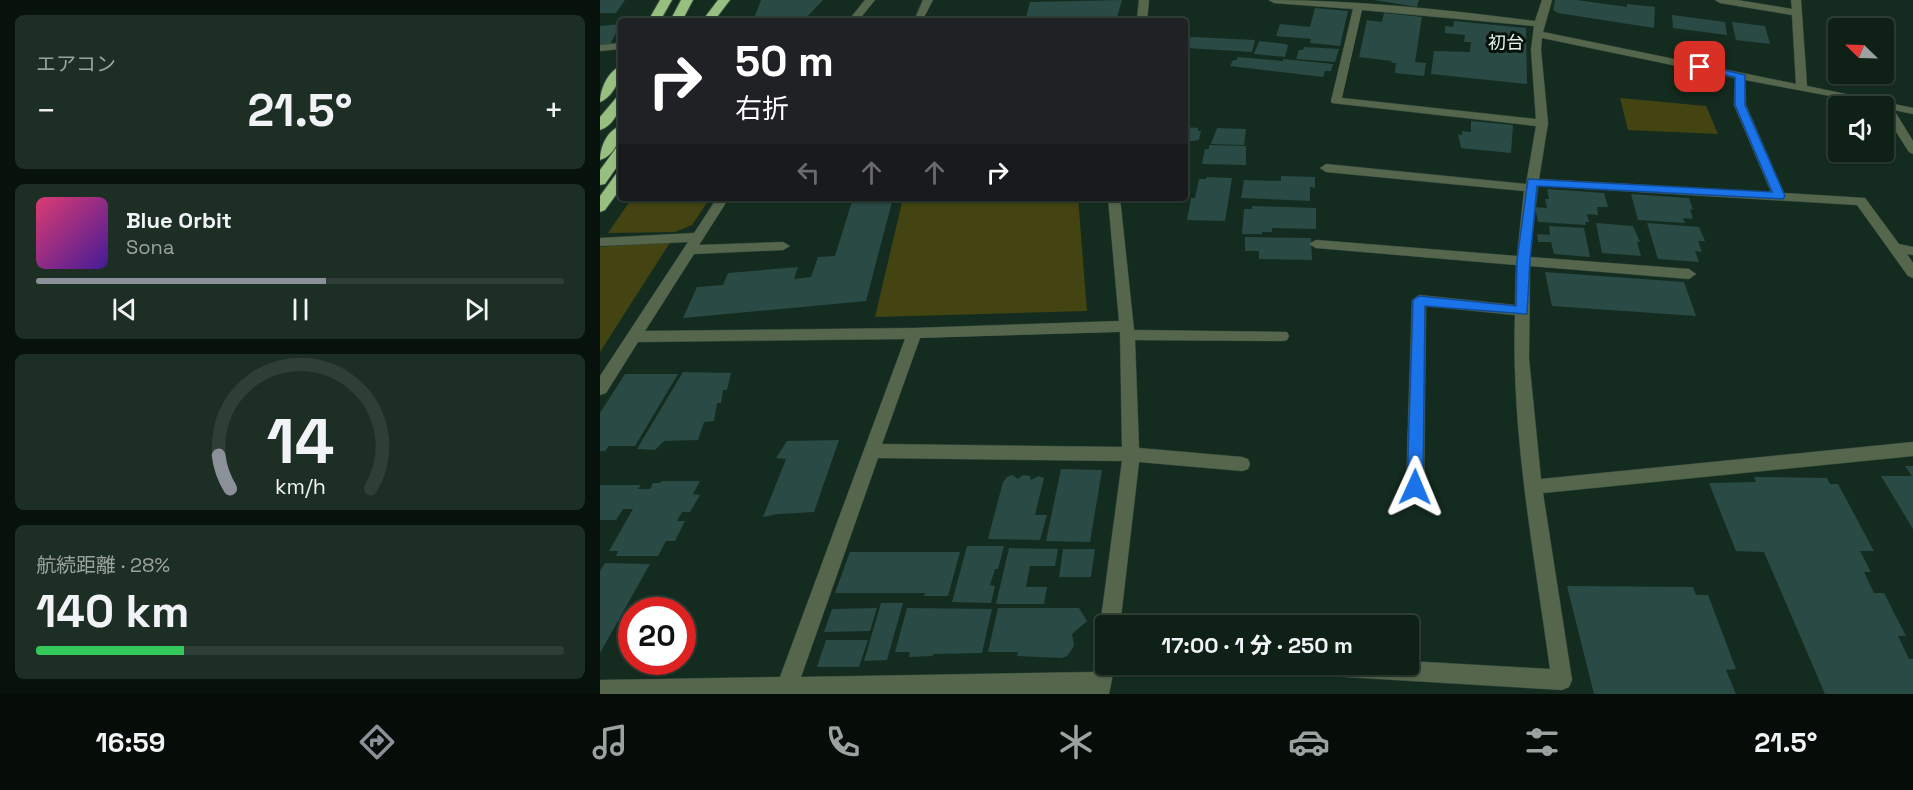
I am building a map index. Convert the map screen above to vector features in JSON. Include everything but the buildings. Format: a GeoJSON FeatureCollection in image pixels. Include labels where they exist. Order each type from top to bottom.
{"type":"FeatureCollection","features":[{"type":"Feature","properties":{"kind":"highway"},"geometry":{"type":"LineString","coordinates":[[656,18],[666,0]]}},
{"type":"Feature","properties":{"kind":"highway"},"geometry":{"type":"LineString","coordinates":[[678,18],[687,0]]}},
{"type":"Feature","properties":{"kind":"highway"},"geometry":{"type":"LineString","coordinates":[[701,18],[710,0]]}},
{"type":"Feature","properties":{"kind":"highway"},"geometry":{"type":"LineString","coordinates":[[711,18],[726,0]]}},
{"type":"Feature","properties":{"kind":"highway"},"geometry":{"type":"LineString","coordinates":[[719,18],[726,0]]}},
{"type":"Feature","properties":{"kind":"highway"},"geometry":{"type":"LineString","coordinates":[[600,98],[618,74]]}},
{"type":"Feature","properties":{"kind":"highway"},"geometry":{"type":"LineString","coordinates":[[600,126],[618,105]]}},
{"type":"Feature","properties":{"kind":"highway"},"geometry":{"type":"LineString","coordinates":[[600,156],[618,134]]}},
{"type":"Feature","properties":{"kind":"highway"},"geometry":{"type":"LineString","coordinates":[[600,181],[618,154]]}},
{"type":"Feature","properties":{"kind":"highway"},"geometry":{"type":"LineString","coordinates":[[600,207],[618,181]]}},
{"type":"Feature","properties":{"kind":"street"},"geometry":{"type":"LineString","coordinates":[[855,18],[870,0]]}},
{"type":"Feature","properties":{"kind":"street"},"geometry":{"type":"LineString","coordinates":[[919,18],[928,0]]}},
{"type":"Feature","properties":{"kind":"street"},"geometry":{"type":"LineString","coordinates":[[1142,18],[1144,0]]}},
{"type":"Feature","properties":{"kind":"street"},"geometry":{"type":"LineString","coordinates":[[1274,0],[1445,13],[1538,29],[1740,75],[1845,96]]}},
{"type":"Feature","properties":{"kind":"street"},"geometry":{"type":"LineString","coordinates":[[1419,671],[1562,680],[1533,487],[1521,358],[1523,260],[1542,123],[1536,50],[1538,29],[1547,0]]}},
{"type":"Feature","properties":{"kind":"street"},"geometry":{"type":"LineString","coordinates":[[1720,0],[1797,14]]}},
{"type":"Feature","properties":{"kind":"street"},"geometry":{"type":"LineString","coordinates":[[1796,0],[1802,87]]}},
{"type":"Feature","properties":{"kind":"street"},"geometry":{"type":"LineString","coordinates":[[1355,5],[1336,101],[1542,123]]}},
{"type":"Feature","properties":{"kind":"street"},"geometry":{"type":"LineString","coordinates":[[600,48],[618,46]]}},
{"type":"Feature","properties":{"kind":"street"},"geometry":{"type":"LineString","coordinates":[[1740,75],[1740,105],[1779,196]]}},
{"type":"Feature","properties":{"kind":"street"},"geometry":{"type":"LineString","coordinates":[[1894,106],[1913,111]]}},
{"type":"Feature","properties":{"kind":"street"},"geometry":{"type":"LineString","coordinates":[[1894,120],[1913,150]]}},
{"type":"Feature","properties":{"kind":"street"},"geometry":{"type":"LineString","coordinates":[[1326,168],[1532,185],[1861,201],[1913,273]]}},
{"type":"Feature","properties":{"kind":"street"},"geometry":{"type":"LineString","coordinates":[[600,389],[721,201]]}},
{"type":"Feature","properties":{"kind":"street"},"geometry":{"type":"LineString","coordinates":[[1111,615],[1131,453],[1127,331],[1114,201]]}},
{"type":"Feature","properties":{"kind":"street"},"geometry":{"type":"LineString","coordinates":[[600,242],[698,237]]}},
{"type":"Feature","properties":{"kind":"street"},"geometry":{"type":"LineString","coordinates":[[1317,244],[1689,274]]}},
{"type":"Feature","properties":{"kind":"street"},"geometry":{"type":"LineString","coordinates":[[689,250],[783,246]]}},
{"type":"Feature","properties":{"kind":"street"},"geometry":{"type":"LineString","coordinates":[[1895,248],[1913,251]]}},
{"type":"Feature","properties":{"kind":"street"},"geometry":{"type":"LineString","coordinates":[[1415,487],[1419,300],[1522,311]]}},
{"type":"Feature","properties":{"kind":"street"},"geometry":{"type":"LineString","coordinates":[[634,337],[1127,331],[1282,336]]}},
{"type":"Feature","properties":{"kind":"street"},"geometry":{"type":"LineString","coordinates":[[787,687],[914,333]]}},
{"type":"Feature","properties":{"kind":"street"},"geometry":{"type":"LineString","coordinates":[[1533,487],[1913,449]]}},
{"type":"Feature","properties":{"kind":"street"},"geometry":{"type":"LineString","coordinates":[[873,451],[1131,453],[1242,464]]}},
{"type":"Feature","properties":{"kind":"street"},"geometry":{"type":"LineString","coordinates":[[600,690],[750,691],[787,687],[1100,688]]}},
{"type":"Feature","properties":{"kind":"shaded area"},"geometry":{"type":"Polygon","coordinates":[[[1620,98],[1706,106],[1718,134],[1628,130],[1620,98]]]}},
{"type":"Feature","properties":{"kind":"shaded area"},"geometry":{"type":"Polygon","coordinates":[[[630,201],[708,201],[692,225],[675,232],[608,233],[630,201]]]}},
{"type":"Feature","properties":{"kind":"shaded area"},"geometry":{"type":"Polygon","coordinates":[[[902,201],[1078,201],[1087,311],[875,317],[902,201]]]}},
{"type":"Feature","properties":{"kind":"shaded area"},"geometry":{"type":"Polygon","coordinates":[[[671,241],[600,352],[600,247],[671,241]]]}},
{"type":"Feature","properties":{"kind":"district","name":"初台"},"geometry":{"type":"Point","coordinates":[1506,42]}},
{"type":"Feature","properties":{"kind":"route"},"geometry":{"type":"LineString","coordinates":[[1415,487],[1419,300],[1522,311],[1523,260],[1532,182],[1779,196],[1740,105],[1740,75],[1700,67]]}}]}
